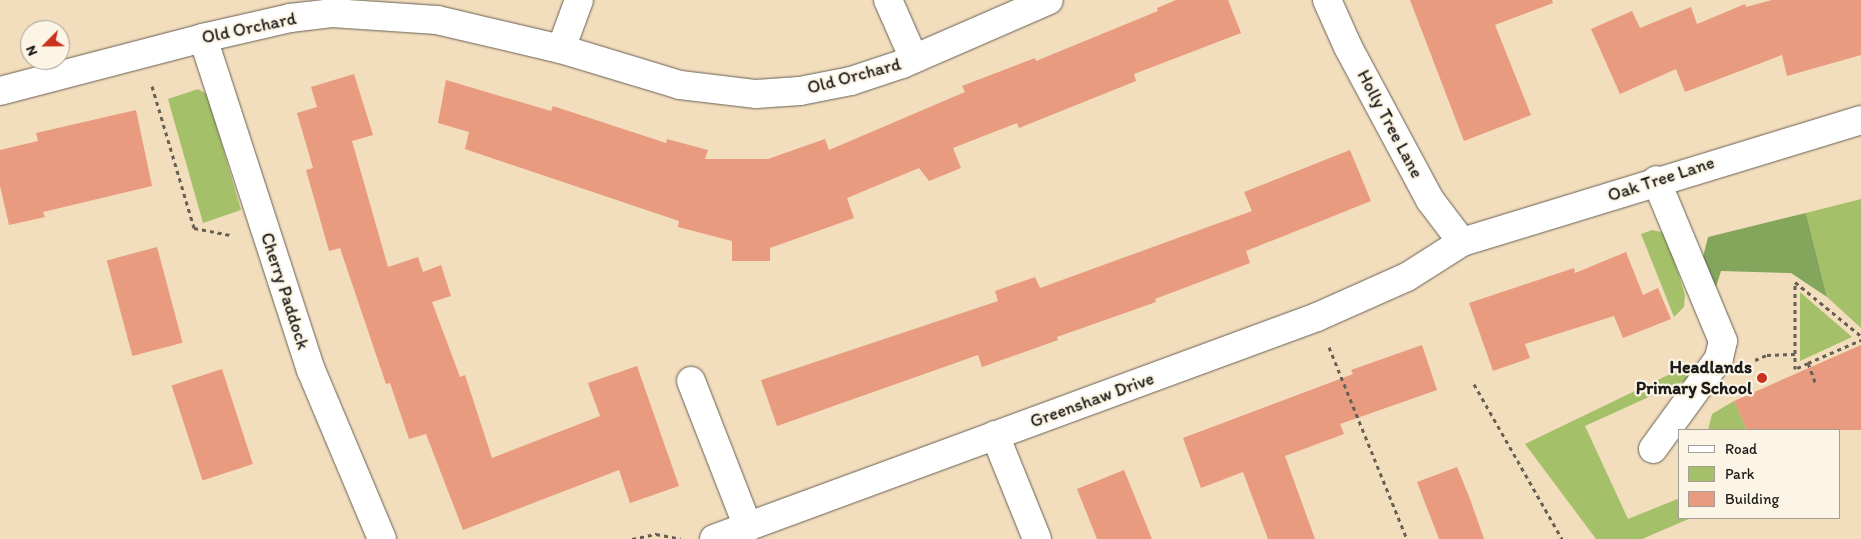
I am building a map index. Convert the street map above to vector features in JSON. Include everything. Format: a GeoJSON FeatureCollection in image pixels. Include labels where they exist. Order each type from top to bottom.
{"type":"FeatureCollection","features":[{"type":"Feature","properties":{"kind":"street"},"geometry":{"type":"LineString","coordinates":[[561,49],[578,0]]}},
{"type":"Feature","properties":{"kind":"street"},"geometry":{"type":"LineString","coordinates":[[888,0],[914,59]]}},
{"type":"Feature","properties":{"kind":"street","name":"Old Orchard"},"geometry":{"type":"LineString","coordinates":[[0,91],[203,38],[290,18],[332,13],[437,20],[561,49],[680,85],[756,94],[800,91],[852,81],[914,59],[1049,0]]}},
{"type":"Feature","properties":{"kind":"street","name":"Holly Tree Lane"},"geometry":{"type":"LineString","coordinates":[[1327,0],[1348,47],[1430,200],[1462,242]]}},
{"type":"Feature","properties":{"kind":"street","name":"Cherry Paddock"},"geometry":{"type":"LineString","coordinates":[[203,38],[311,370],[382,539]]}},
{"type":"Feature","properties":{"kind":"street","name":"Oak Tree Lane"},"geometry":{"type":"LineString","coordinates":[[1462,242],[1656,180],[1861,120]]}},
{"type":"Feature","properties":{"kind":"street"},"geometry":{"type":"LineString","coordinates":[[1653,448],[1719,358],[1723,341],[1656,180]]}},
{"type":"Feature","properties":{"kind":"street","name":"Greenshaw Drive"},"geometry":{"type":"LineString","coordinates":[[714,539],[1317,317],[1408,277],[1462,242]]}},
{"type":"Feature","properties":{"kind":"street"},"geometry":{"type":"LineString","coordinates":[[691,381],[748,527]]}},
{"type":"Feature","properties":{"kind":"street"},"geometry":{"type":"LineString","coordinates":[[995,435],[1037,539]]}},
{"type":"Feature","properties":{"kind":"path"},"geometry":{"type":"LineString","coordinates":[[142,54],[194,228],[269,241]]}},
{"type":"Feature","properties":{"kind":"path"},"geometry":{"type":"LineString","coordinates":[[1795,282],[1861,338],[1795,369],[1795,354],[1795,282]]}},
{"type":"Feature","properties":{"kind":"path"},"geometry":{"type":"LineString","coordinates":[[1317,317],[1407,539]]}},
{"type":"Feature","properties":{"kind":"path"},"geometry":{"type":"LineString","coordinates":[[1791,355],[1795,354]]}},
{"type":"Feature","properties":{"kind":"path"},"geometry":{"type":"LineString","coordinates":[[1808,364],[1815,382]]}},
{"type":"Feature","properties":{"kind":"path"},"geometry":{"type":"LineString","coordinates":[[1474,384],[1562,539]]}},
{"type":"Feature","properties":{"kind":"path"},"geometry":{"type":"LineString","coordinates":[[632,539],[656,534],[684,539]]}},
{"type":"Feature","properties":{"kind":"green space"},"geometry":{"type":"Polygon","coordinates":[[[198,89],[207,94],[241,210],[203,223],[168,99],[198,89]]]}},
{"type":"Feature","properties":{"kind":"green space"},"geometry":{"type":"Polygon","coordinates":[[[1861,199],[1861,328],[1827,297],[1806,213],[1861,199]]]}},
{"type":"Feature","properties":{"kind":"green space"},"geometry":{"type":"Polygon","coordinates":[[[1806,213],[1827,297],[1791,273],[1721,271],[1715,290],[1702,261],[1708,237],[1806,213]]]}},
{"type":"Feature","properties":{"kind":"green space"},"geometry":{"type":"Polygon","coordinates":[[[1652,230],[1661,232],[1667,237],[1685,295],[1684,307],[1674,317],[1641,234],[1652,230]]]}},
{"type":"Feature","properties":{"kind":"green space"},"geometry":{"type":"Polygon","coordinates":[[[1800,292],[1852,337],[1800,361],[1800,292]]]}},
{"type":"Feature","properties":{"kind":"green space"},"geometry":{"type":"Polygon","coordinates":[[[1693,363],[1695,376],[1585,426],[1628,519],[1678,499],[1678,519],[1689,519],[1642,539],[1596,539],[1525,444],[1693,363]]]}},
{"type":"Feature","properties":{"kind":"green space"},"geometry":{"type":"Polygon","coordinates":[[[1734,401],[1747,429],[1708,429],[1712,414],[1734,401]]]}},
{"type":"Feature","properties":{"kind":"building"},"geometry":{"type":"Polygon","coordinates":[[[1176,0],[1228,0],[1241,33],[1134,74],[1136,81],[1019,128],[1017,123],[953,148],[961,168],[929,181],[919,168],[847,198],[854,218],[770,248],[770,261],[732,261],[732,241],[678,227],[679,221],[465,149],[469,132],[438,123],[446,80],[551,111],[553,106],[666,143],[667,139],[708,150],[705,159],[768,159],[825,139],[829,150],[965,92],[962,86],[1035,58],[1036,61],[1158,11],[1157,8],[1176,0]]]}},
{"type":"Feature","properties":{"kind":"building"},"geometry":{"type":"Polygon","coordinates":[[[1410,0],[1552,0],[1553,3],[1495,25],[1531,115],[1464,141],[1410,0]]]}},
{"type":"Feature","properties":{"kind":"building"},"geometry":{"type":"Polygon","coordinates":[[[1772,0],[1861,0],[1861,55],[1787,76],[1782,55],[1685,92],[1676,69],[1620,94],[1591,29],[1632,11],[1640,28],[1691,7],[1697,24],[1745,4],[1746,7],[1772,0]]]}},
{"type":"Feature","properties":{"kind":"building"},"geometry":{"type":"Polygon","coordinates":[[[354,74],[373,135],[352,141],[388,267],[418,257],[423,272],[441,265],[451,296],[432,302],[460,377],[465,375],[492,458],[600,416],[588,383],[637,366],[679,486],[630,503],[619,470],[463,530],[426,434],[409,439],[390,383],[386,384],[340,248],[329,251],[306,170],[313,168],[297,113],[317,107],[311,87],[354,74]]]}},
{"type":"Feature","properties":{"kind":"building"},"geometry":{"type":"Polygon","coordinates":[[[136,110],[152,186],[43,212],[45,217],[9,225],[0,186],[0,150],[38,141],[36,133],[136,110]]]}},
{"type":"Feature","properties":{"kind":"building"},"geometry":{"type":"Polygon","coordinates":[[[1350,150],[1371,201],[1246,251],[1250,263],[1155,299],[1156,302],[1057,337],[1058,340],[982,367],[978,355],[777,426],[761,380],[998,301],[995,291],[1035,277],[1040,288],[1252,211],[1244,192],[1350,150]]]}},
{"type":"Feature","properties":{"kind":"building"},"geometry":{"type":"Polygon","coordinates":[[[157,247],[183,343],[132,356],[107,260],[157,247]]]}},
{"type":"Feature","properties":{"kind":"building"},"geometry":{"type":"Polygon","coordinates":[[[1626,252],[1643,295],[1658,288],[1671,319],[1623,338],[1614,316],[1525,344],[1530,358],[1493,371],[1469,303],[1574,268],[1575,273],[1626,252]]]}},
{"type":"Feature","properties":{"kind":"building"},"geometry":{"type":"Polygon","coordinates":[[[1422,345],[1437,390],[1340,424],[1344,434],[1285,456],[1315,539],[1268,539],[1243,472],[1201,488],[1183,438],[1353,374],[1351,370],[1422,345]]]}},
{"type":"Feature","properties":{"kind":"building"},"geometry":{"type":"Polygon","coordinates":[[[1861,345],[1861,430],[1747,429],[1734,401],[1861,345]]]}},
{"type":"Feature","properties":{"kind":"building"},"geometry":{"type":"Polygon","coordinates":[[[222,369],[253,464],[202,480],[172,385],[222,369]]]}},
{"type":"Feature","properties":{"kind":"building"},"geometry":{"type":"Polygon","coordinates":[[[1457,467],[1484,539],[1439,539],[1417,482],[1457,467]]]}},
{"type":"Feature","properties":{"kind":"building"},"geometry":{"type":"Polygon","coordinates":[[[1124,470],[1152,539],[1097,539],[1077,489],[1124,470]]]}},
{"type":"Feature","properties":{"kind":"place","name":"Headlands Primary School"},"geometry":{"type":"Point","coordinates":[1762,378]}}]}
